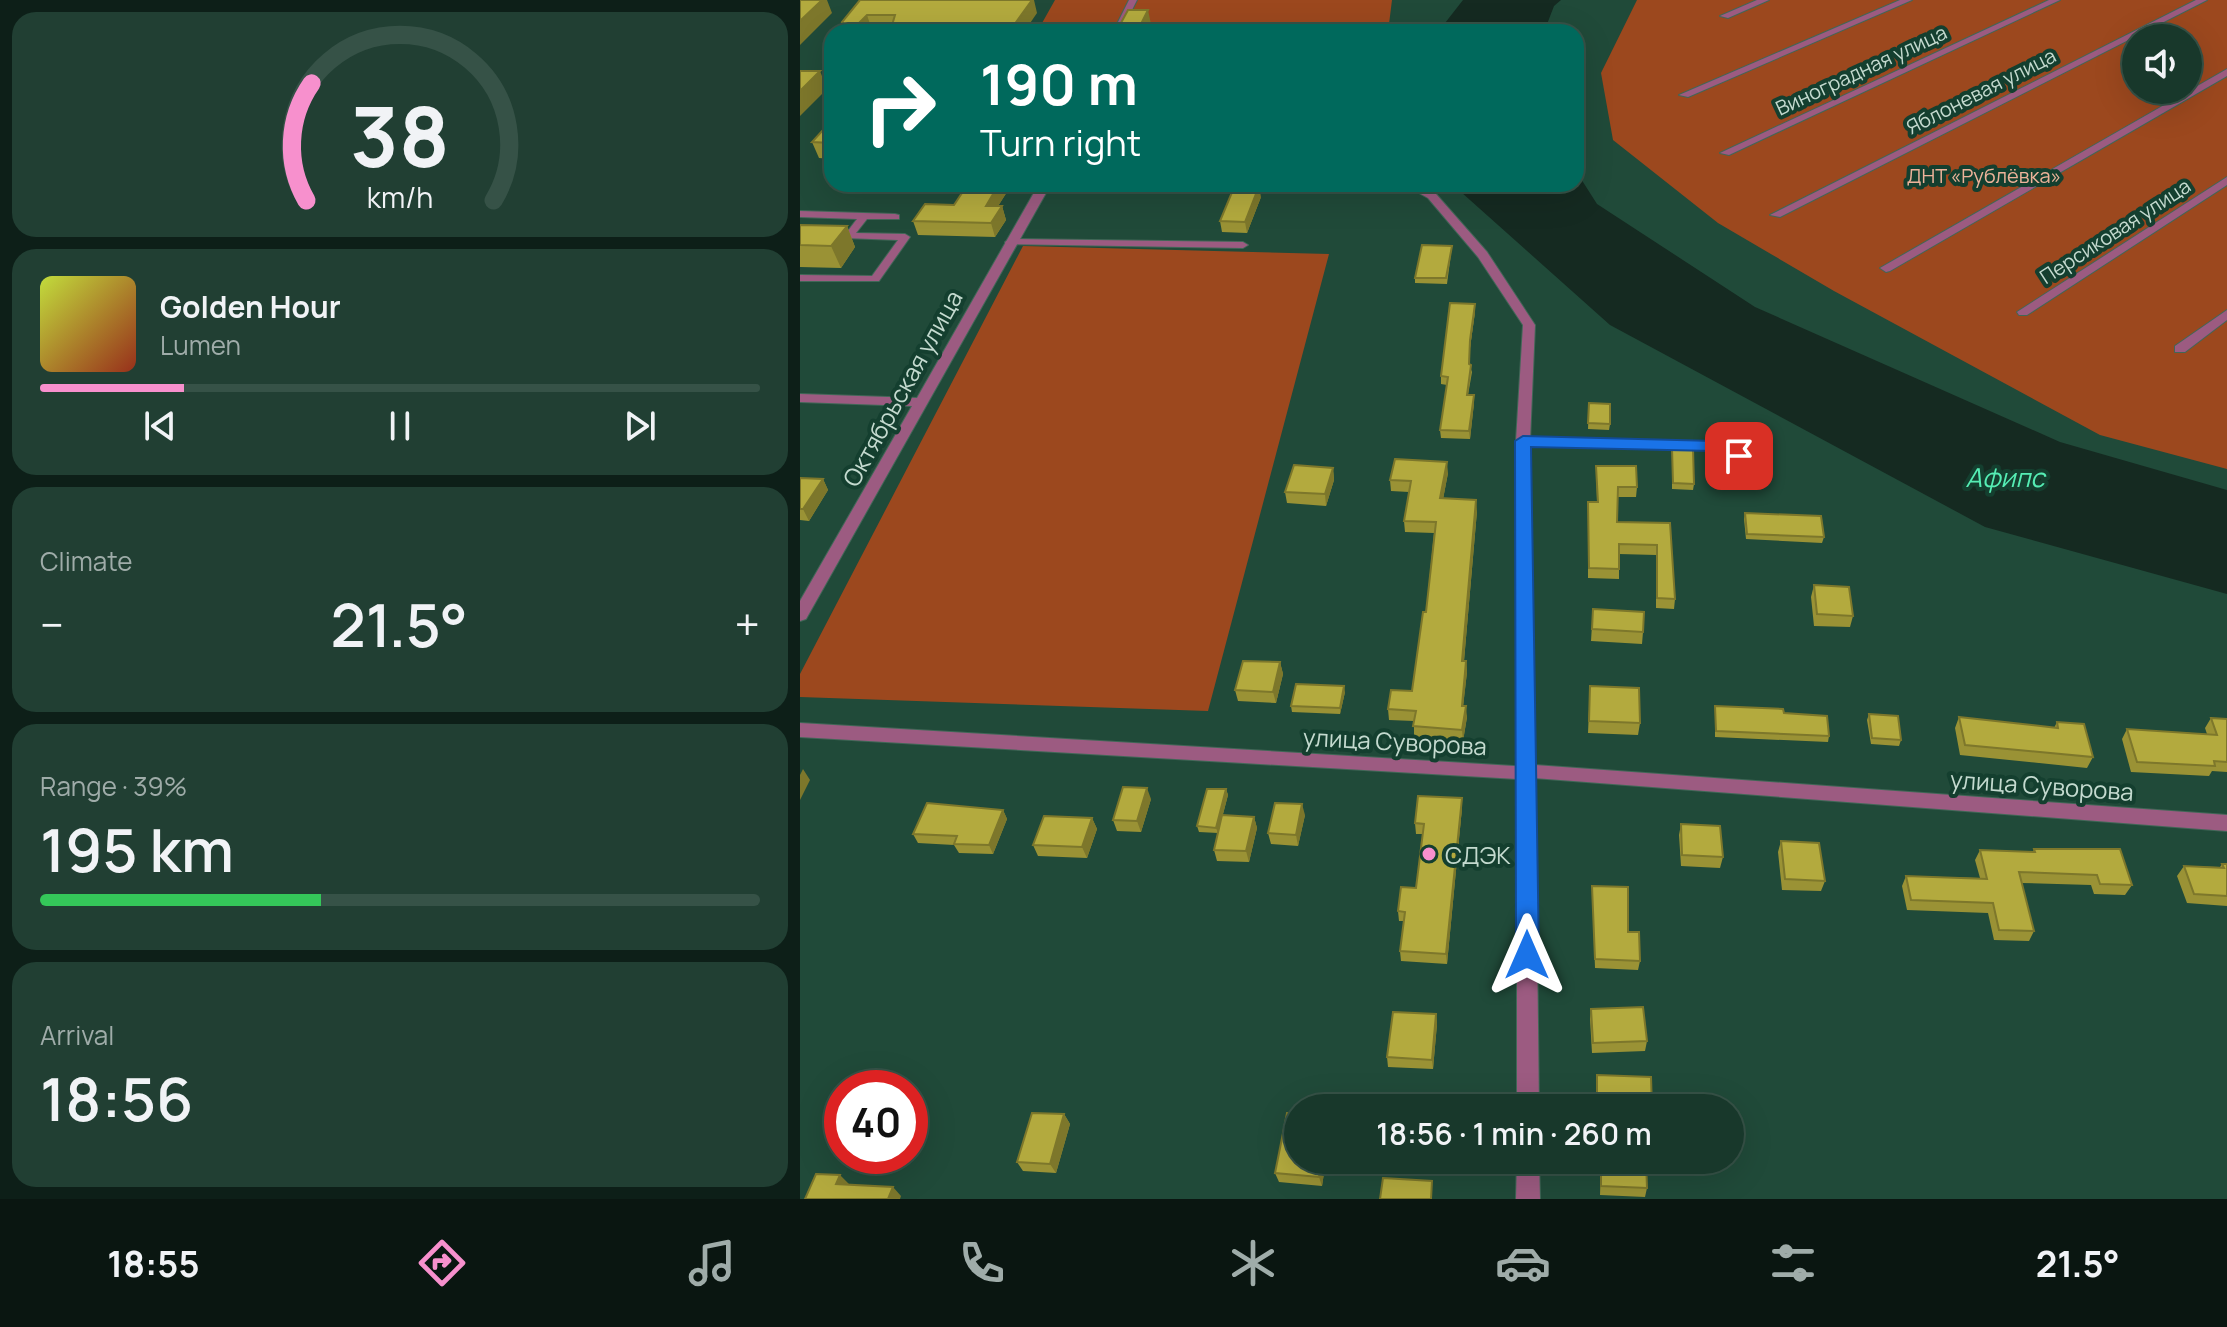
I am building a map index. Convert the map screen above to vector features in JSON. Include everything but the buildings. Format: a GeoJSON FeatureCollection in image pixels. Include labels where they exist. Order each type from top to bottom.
{"type":"FeatureCollection","features":[{"type":"Feature","properties":{"kind":"street"},"geometry":{"type":"LineString","coordinates":[[1725,16],[1765,0]]}},
{"type":"Feature","properties":{"kind":"street"},"geometry":{"type":"LineString","coordinates":[[1684,95],[1908,0]]}},
{"type":"Feature","properties":{"kind":"street","name":"Виноградная улица"},"geometry":{"type":"LineString","coordinates":[[1725,153],[2056,0]]}},
{"type":"Feature","properties":{"kind":"street","name":"Яблоневая улица"},"geometry":{"type":"LineString","coordinates":[[1776,215],[2203,0]]}},
{"type":"Feature","properties":{"kind":"street"},"geometry":{"type":"LineString","coordinates":[[1886,268],[2227,72]]}},
{"type":"Feature","properties":{"kind":"street","name":"Персиковая улица"},"geometry":{"type":"LineString","coordinates":[[2023,312],[2227,180]]}},
{"type":"Feature","properties":{"kind":"street","name":"Октябрьская улица"},"geometry":{"type":"LineString","coordinates":[[800,615],[1040,192]]}},
{"type":"Feature","properties":{"kind":"street"},"geometry":{"type":"LineString","coordinates":[[1424,192],[1432,196],[1483,255],[1529,325],[1523,441],[1528,1094]]}},
{"type":"Feature","properties":{"kind":"street"},"geometry":{"type":"LineString","coordinates":[[2180,349],[2227,314]]}},
{"type":"Feature","properties":{"kind":"street"},"geometry":{"type":"LineString","coordinates":[[800,398],[919,402]]}},
{"type":"Feature","properties":{"kind":"street","name":"улица Суворова"},"geometry":{"type":"LineString","coordinates":[[800,730],[1526,772],[2227,823]]}},
{"type":"Feature","properties":{"kind":"street"},"geometry":{"type":"LineString","coordinates":[[1528,1174],[1528,1199]]}},
{"type":"Feature","properties":{"kind":"lane"},"geometry":{"type":"LineString","coordinates":[[1121,24],[1133,0]]}},
{"type":"Feature","properties":{"kind":"lane"},"geometry":{"type":"LineString","coordinates":[[800,214],[895,217]]}},
{"type":"Feature","properties":{"kind":"lane"},"geometry":{"type":"LineString","coordinates":[[800,278],[875,279],[905,237],[849,236],[864,216]]}},
{"type":"Feature","properties":{"kind":"lane"},"geometry":{"type":"LineString","coordinates":[[1010,242],[1243,245]]}},
{"type":"Feature","properties":{"kind":"lane"},"geometry":{"type":"LineString","coordinates":[[1523,441],[1715,446],[1739,456],[1747,482]]}},
{"type":"Feature","properties":{"kind":"green space"},"geometry":{"type":"Polygon","coordinates":[[[1055,0],[1392,0],[1389,24],[1042,24],[1055,0]]]}},
{"type":"Feature","properties":{"kind":"green space","name":"ДНТ «Рублёвка»"},"geometry":{"type":"Polygon","coordinates":[[[1637,0],[2227,0],[2227,469],[2100,435],[1834,291],[1718,223],[1613,140],[1601,73],[1637,0]]]}},
{"type":"Feature","properties":{"kind":"green space"},"geometry":{"type":"Polygon","coordinates":[[[1023,246],[1329,254],[1208,711],[800,697],[800,674],[1023,246]]]}},
{"type":"Feature","properties":{"kind":"water"},"geometry":{"type":"Polygon","coordinates":[[[1463,0],[1561,0],[1554,6],[1547,24],[1444,24],[1463,0]]]}},
{"type":"Feature","properties":{"kind":"water","name":"Афипс"},"geometry":{"type":"Polygon","coordinates":[[[1584,184],[1597,204],[1755,307],[2060,442],[2227,490],[2227,594],[1985,527],[1610,325],[1461,192],[1584,192],[1584,184]]]}},
{"type":"Feature","properties":{"kind":"place","name":"СДЭК"},"geometry":{"type":"Point","coordinates":[1429,854]}},
{"type":"Feature","properties":{"kind":"route"},"geometry":{"type":"LineString","coordinates":[[1527,955],[1523,441],[1715,446],[1739,456]]}}]}
